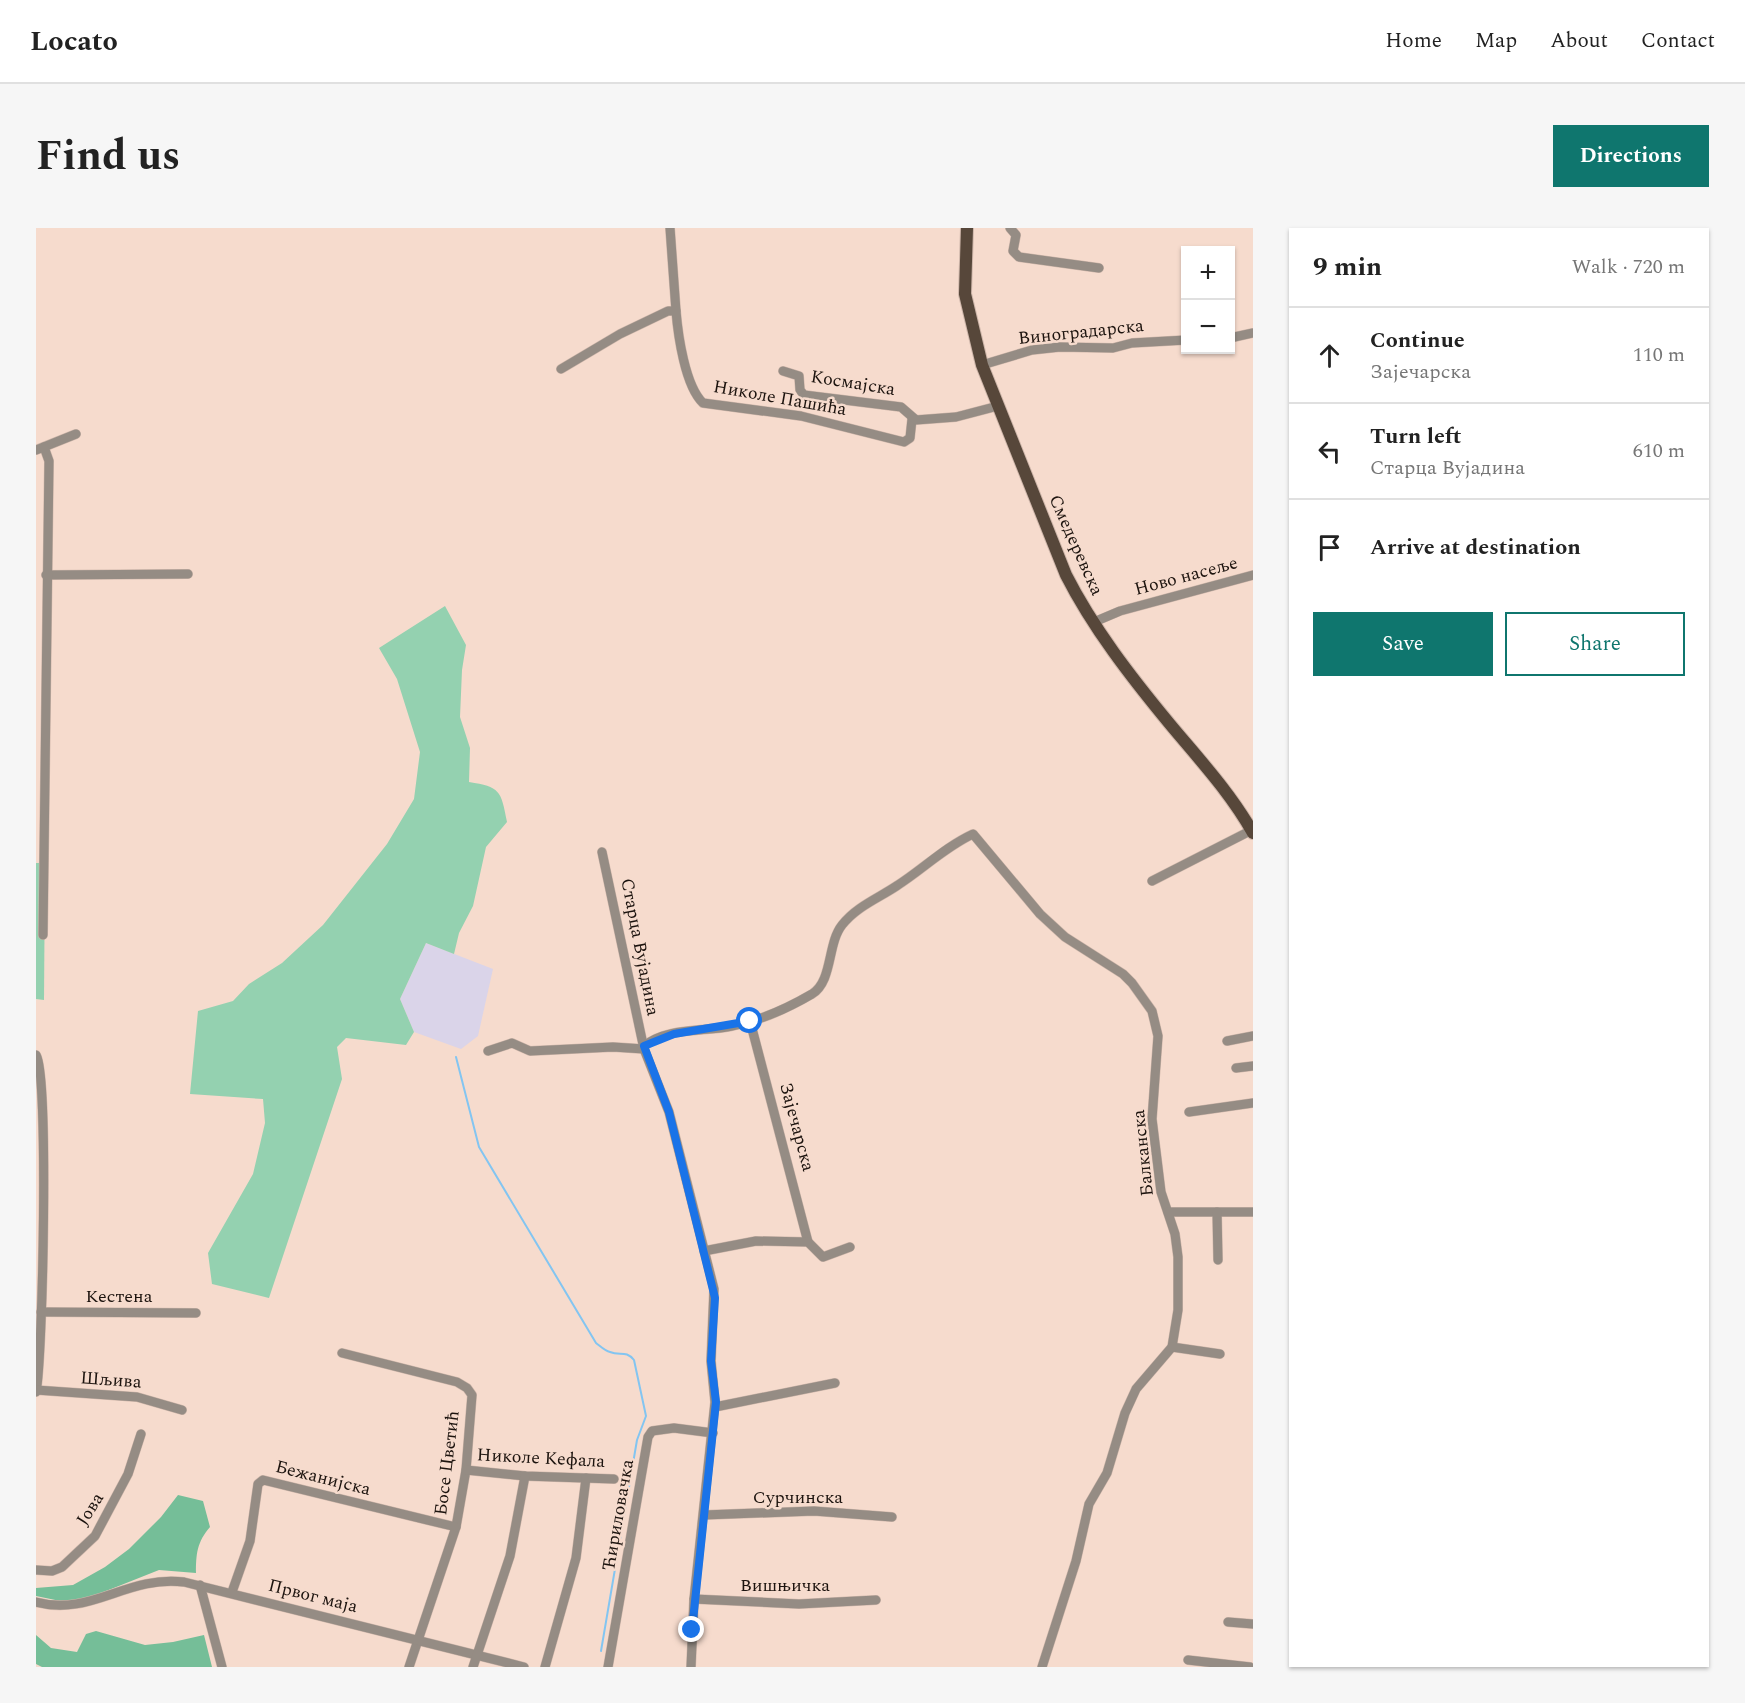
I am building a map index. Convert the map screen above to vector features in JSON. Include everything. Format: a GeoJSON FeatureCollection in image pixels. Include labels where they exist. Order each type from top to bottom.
{"type":"FeatureCollection","features":[{"type":"Feature","properties":{"kind":"main road","name":"Смедеревска"},"geometry":{"type":"LineString","coordinates":[[967,228],[965,294],[982,364],[1061,564],[1094,622],[1147,696],[1231,797],[1252,831]]}},
{"type":"Feature","properties":{"kind":"street"},"geometry":{"type":"LineString","coordinates":[[561,369],[635,326],[668,311],[676,311],[670,228]]}},
{"type":"Feature","properties":{"kind":"street"},"geometry":{"type":"LineString","coordinates":[[1010,228],[1016,235],[1013,251],[1019,257],[1099,268]]}},
{"type":"Feature","properties":{"kind":"street","name":"Николе Пашића"},"geometry":{"type":"LineString","coordinates":[[676,311],[695,393],[704,403],[801,416],[904,442],[910,438],[912,419]]}},
{"type":"Feature","properties":{"kind":"street"},"geometry":{"type":"LineString","coordinates":[[1235,337],[1253,333]]}},
{"type":"Feature","properties":{"kind":"street","name":"Виноградарска"},"geometry":{"type":"LineString","coordinates":[[982,364],[1032,350],[1060,347],[1113,348],[1132,343],[1181,339]]}},
{"type":"Feature","properties":{"kind":"street","name":"Космајска"},"geometry":{"type":"LineString","coordinates":[[783,371],[799,376],[800,390],[804,395],[901,407],[912,419],[956,417],[998,406]]}},
{"type":"Feature","properties":{"kind":"street"},"geometry":{"type":"LineString","coordinates":[[43,935],[49,461],[40,449],[76,434]]}},
{"type":"Feature","properties":{"kind":"street"},"geometry":{"type":"LineString","coordinates":[[46,575],[188,574]]}},
{"type":"Feature","properties":{"kind":"street","name":"Ново насеље"},"geometry":{"type":"LineString","coordinates":[[1094,622],[1120,611],[1253,575]]}},
{"type":"Feature","properties":{"kind":"street"},"geometry":{"type":"LineString","coordinates":[[1152,880],[1252,831]]}},
{"type":"Feature","properties":{"kind":"street","name":"Балканска"},"geometry":{"type":"LineString","coordinates":[[750,1021],[790,1005],[819,988],[837,933],[853,914],[973,834],[1040,914],[1084,950],[1132,983],[1146,1001],[1157,1025],[1158,1064],[1152,1119],[1161,1192],[1175,1234],[1178,1257],[1178,1310],[1172,1347]]}},
{"type":"Feature","properties":{"kind":"street","name":"Старца Вујадина"},"geometry":{"type":"LineString","coordinates":[[602,852],[644,1048],[669,1112],[715,1298],[711,1361],[715,1407],[694,1599],[691,1667]]}},
{"type":"Feature","properties":{"kind":"street"},"geometry":{"type":"LineString","coordinates":[[488,1051],[512,1043],[530,1051],[613,1047],[644,1048],[674,1034],[750,1021]]}},
{"type":"Feature","properties":{"kind":"street","name":"Зајечарска"},"geometry":{"type":"LineString","coordinates":[[750,1021],[808,1242]]}},
{"type":"Feature","properties":{"kind":"street"},"geometry":{"type":"LineString","coordinates":[[1227,1041],[1253,1036]]}},
{"type":"Feature","properties":{"kind":"street"},"geometry":{"type":"LineString","coordinates":[[36,1055],[40,1061],[45,1201],[36,1391]]}},
{"type":"Feature","properties":{"kind":"street"},"geometry":{"type":"LineString","coordinates":[[1236,1068],[1253,1066]]}},
{"type":"Feature","properties":{"kind":"street"},"geometry":{"type":"LineString","coordinates":[[1189,1112],[1253,1103]]}},
{"type":"Feature","properties":{"kind":"street"},"geometry":{"type":"LineString","coordinates":[[1168,1212],[1253,1212]]}},
{"type":"Feature","properties":{"kind":"street"},"geometry":{"type":"LineString","coordinates":[[1217,1212],[1218,1260]]}},
{"type":"Feature","properties":{"kind":"street"},"geometry":{"type":"LineString","coordinates":[[704,1251],[756,1241],[808,1242],[823,1257],[850,1247]]}},
{"type":"Feature","properties":{"kind":"street","name":"Кестена"},"geometry":{"type":"LineString","coordinates":[[41,1312],[196,1313]]}},
{"type":"Feature","properties":{"kind":"street"},"geometry":{"type":"LineString","coordinates":[[1042,1667],[1076,1561],[1089,1504],[1107,1473],[1125,1413],[1136,1389],[1172,1347],[1220,1354]]}},
{"type":"Feature","properties":{"kind":"street","name":"Босе Цветић"},"geometry":{"type":"LineString","coordinates":[[342,1353],[457,1382],[467,1388],[471,1395],[465,1470],[456,1527],[409,1667]]}},
{"type":"Feature","properties":{"kind":"street"},"geometry":{"type":"LineString","coordinates":[[715,1407],[835,1383]]}},
{"type":"Feature","properties":{"kind":"street","name":"Шљива"},"geometry":{"type":"LineString","coordinates":[[36,1391],[137,1396],[182,1410]]}},
{"type":"Feature","properties":{"kind":"street","name":"Ћириловачка"},"geometry":{"type":"LineString","coordinates":[[608,1667],[648,1437],[652,1431],[674,1428],[713,1433]]}},
{"type":"Feature","properties":{"kind":"street","name":"Јова"},"geometry":{"type":"LineString","coordinates":[[36,1570],[52,1571],[62,1567],[95,1536],[128,1474],[141,1434]]}},
{"type":"Feature","properties":{"kind":"street","name":"Николе Кефала"},"geometry":{"type":"LineString","coordinates":[[465,1470],[525,1476],[614,1479]]}},
{"type":"Feature","properties":{"kind":"street"},"geometry":{"type":"LineString","coordinates":[[473,1667],[510,1556],[525,1476]]}},
{"type":"Feature","properties":{"kind":"street"},"geometry":{"type":"LineString","coordinates":[[545,1667],[576,1558],[586,1478]]}},
{"type":"Feature","properties":{"kind":"street","name":"Бежанијска"},"geometry":{"type":"LineString","coordinates":[[232,1592],[250,1541],[258,1484],[263,1480],[456,1527]]}},
{"type":"Feature","properties":{"kind":"street","name":"Сурчинска"},"geometry":{"type":"LineString","coordinates":[[704,1515],[814,1510],[892,1516]]}},
{"type":"Feature","properties":{"kind":"street","name":"Првог маја"},"geometry":{"type":"LineString","coordinates":[[36,1602],[72,1607],[136,1584],[158,1580],[200,1585],[524,1667]]}},
{"type":"Feature","properties":{"kind":"street"},"geometry":{"type":"LineString","coordinates":[[200,1585],[222,1667]]}},
{"type":"Feature","properties":{"kind":"street","name":"Вишњичка"},"geometry":{"type":"LineString","coordinates":[[694,1599],[799,1604],[876,1599]]}},
{"type":"Feature","properties":{"kind":"street"},"geometry":{"type":"LineString","coordinates":[[1228,1622],[1253,1624]]}},
{"type":"Feature","properties":{"kind":"street"},"geometry":{"type":"LineString","coordinates":[[1188,1660],[1250,1667]]}},
{"type":"Feature","properties":{"kind":"shaded area"},"geometry":{"type":"Polygon","coordinates":[[[426,943],[493,969],[478,1036],[461,1049],[414,1032],[400,999],[426,943]]]}},
{"type":"Feature","properties":{"kind":"green space"},"geometry":{"type":"Polygon","coordinates":[[[445,606],[466,645],[462,670],[460,717],[470,748],[469,782],[493,788],[497,792],[503,803],[507,822],[486,847],[473,906],[459,933],[454,954],[426,943],[400,999],[414,1032],[406,1045],[346,1038],[337,1047],[342,1079],[269,1298],[212,1284],[208,1253],[253,1174],[265,1123],[263,1099],[190,1094],[198,1011],[233,1001],[249,984],[282,963],[323,925],[387,844],[414,799],[420,752],[397,679],[379,648],[445,606]]]}},
{"type":"Feature","properties":{"kind":"green space"},"geometry":{"type":"Polygon","coordinates":[[[36,863],[45,863],[44,1000],[36,999],[36,863]]]}},
{"type":"Feature","properties":{"kind":"green space"},"geometry":{"type":"Polygon","coordinates":[[[178,1495],[203,1501],[210,1527],[198,1548],[196,1573],[159,1570],[81,1601],[65,1602],[36,1596],[36,1588],[73,1585],[105,1567],[129,1549],[161,1517],[178,1495]]]}},
{"type":"Feature","properties":{"kind":"green space"},"geometry":{"type":"Polygon","coordinates":[[[96,1631],[145,1645],[204,1635],[212,1667],[42,1667],[36,1664],[36,1635],[51,1648],[77,1652],[86,1634],[96,1631]]]}},
{"type":"Feature","properties":{"kind":"waterway"},"geometry":{"type":"LineString","coordinates":[[456,1057],[479,1147],[596,1343],[608,1351],[626,1354],[634,1360],[646,1416],[637,1440],[601,1651]]}},
{"type":"Feature","properties":{"kind":"route"},"geometry":{"type":"LineString","coordinates":[[692,1630],[716,1402],[711,1361],[715,1298],[669,1112],[644,1046],[649,1042],[674,1034],[733,1026],[750,1021]]}}]}
